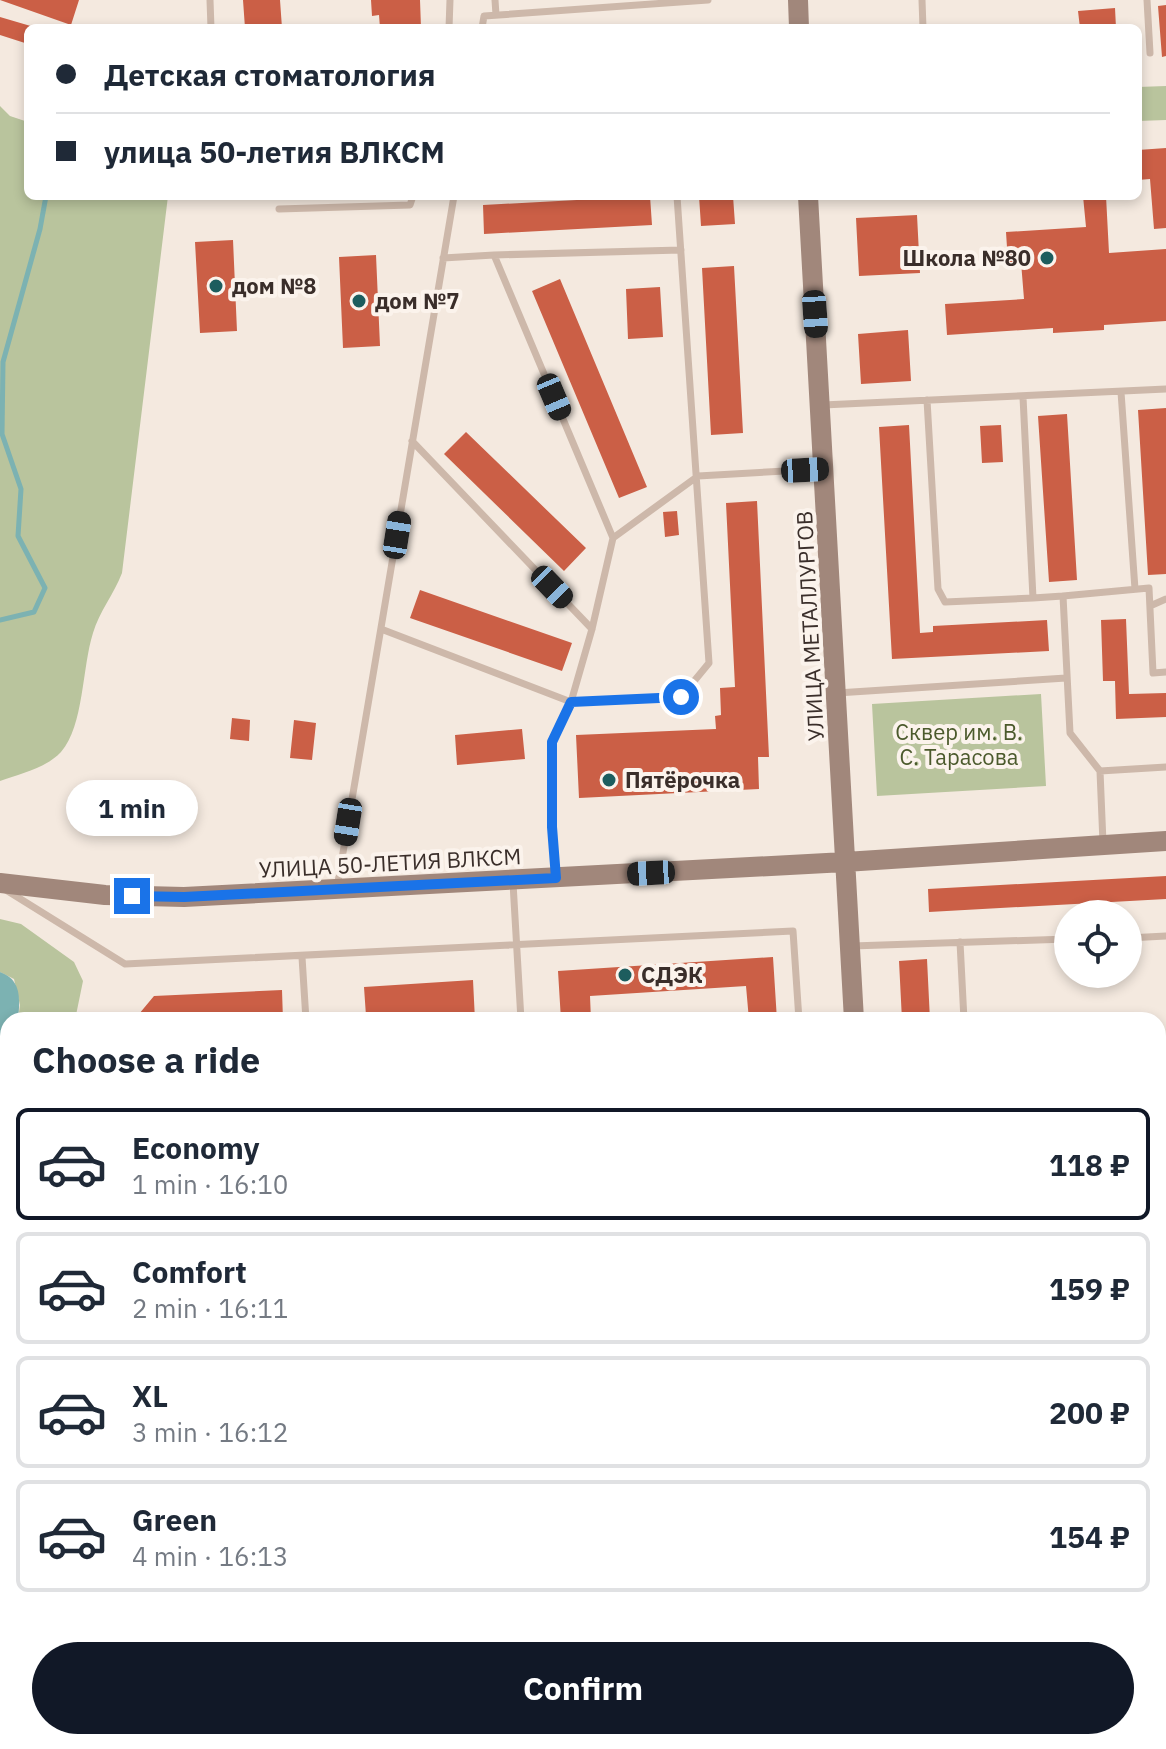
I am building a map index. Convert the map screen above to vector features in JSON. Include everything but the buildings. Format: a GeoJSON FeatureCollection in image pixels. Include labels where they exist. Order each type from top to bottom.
{"type":"FeatureCollection","features":[{"type":"Feature","properties":{"kind":"main road"},"geometry":{"type":"LineString","coordinates":[[798,0],[799,24]]}},
{"type":"Feature","properties":{"kind":"main road","name":"УЛИЦА МЕТАЛЛУРГОВ"},"geometry":{"type":"LineString","coordinates":[[808,200],[854,1012]]}},
{"type":"Feature","properties":{"kind":"main road","name":"УЛИЦА 50-ЛЕТИЯ ВЛКСМ"},"geometry":{"type":"LineString","coordinates":[[0,885],[184,897],[845,862],[1166,841]]}},
{"type":"Feature","properties":{"kind":"lane"},"geometry":{"type":"LineString","coordinates":[[210,0],[211,24]]}},
{"type":"Feature","properties":{"kind":"lane"},"geometry":{"type":"LineString","coordinates":[[449,24],[450,0]]}},
{"type":"Feature","properties":{"kind":"lane"},"geometry":{"type":"LineString","coordinates":[[495,0],[496,15]]}},
{"type":"Feature","properties":{"kind":"lane"},"geometry":{"type":"LineString","coordinates":[[483,24],[484,16],[708,0]]}},
{"type":"Feature","properties":{"kind":"lane"},"geometry":{"type":"LineString","coordinates":[[922,0],[923,24]]}},
{"type":"Feature","properties":{"kind":"lane"},"geometry":{"type":"LineString","coordinates":[[1147,0],[1150,53]]}},
{"type":"Feature","properties":{"kind":"lane"},"geometry":{"type":"LineString","coordinates":[[279,209],[410,205],[412,200]]}},
{"type":"Feature","properties":{"kind":"lane"},"geometry":{"type":"LineString","coordinates":[[336,890],[453,200]]}},
{"type":"Feature","properties":{"kind":"lane"},"geometry":{"type":"LineString","coordinates":[[381,629],[571,702],[681,697],[709,663],[677,200]]}},
{"type":"Feature","properties":{"kind":"lane"},"geometry":{"type":"LineString","coordinates":[[443,258],[681,250]]}},
{"type":"Feature","properties":{"kind":"lane"},"geometry":{"type":"LineString","coordinates":[[494,255],[613,538],[571,702],[552,742],[552,827],[556,878]]}},
{"type":"Feature","properties":{"kind":"lane"},"geometry":{"type":"LineString","coordinates":[[821,405],[1166,389]]}},
{"type":"Feature","properties":{"kind":"lane"},"geometry":{"type":"LineString","coordinates":[[1121,392],[1135,589]]}},
{"type":"Feature","properties":{"kind":"lane"},"geometry":{"type":"LineString","coordinates":[[1023,397],[1033,598]]}},
{"type":"Feature","properties":{"kind":"lane"},"geometry":{"type":"LineString","coordinates":[[927,400],[938,589],[945,602],[1149,588],[1153,673],[1166,672]]}},
{"type":"Feature","properties":{"kind":"lane"},"geometry":{"type":"LineString","coordinates":[[412,441],[592,629]]}},
{"type":"Feature","properties":{"kind":"lane"},"geometry":{"type":"LineString","coordinates":[[613,538],[698,476],[825,469]]}},
{"type":"Feature","properties":{"kind":"lane"},"geometry":{"type":"LineString","coordinates":[[1063,596],[1070,733],[1100,771],[1103,845]]}},
{"type":"Feature","properties":{"kind":"lane"},"geometry":{"type":"LineString","coordinates":[[1150,606],[1166,599]]}},
{"type":"Feature","properties":{"kind":"lane"},"geometry":{"type":"LineString","coordinates":[[837,693],[1066,678]]}},
{"type":"Feature","properties":{"kind":"lane"},"geometry":{"type":"LineString","coordinates":[[1100,771],[1166,767]]}},
{"type":"Feature","properties":{"kind":"lane"},"geometry":{"type":"LineString","coordinates":[[512,880],[521,1012]]}},
{"type":"Feature","properties":{"kind":"lane"},"geometry":{"type":"LineString","coordinates":[[0,885],[125,964],[793,931],[798,1012]]}},
{"type":"Feature","properties":{"kind":"lane"},"geometry":{"type":"LineString","coordinates":[[1142,937],[1166,936]]}},
{"type":"Feature","properties":{"kind":"lane"},"geometry":{"type":"LineString","coordinates":[[850,946],[1054,939]]}},
{"type":"Feature","properties":{"kind":"lane"},"geometry":{"type":"LineString","coordinates":[[960,942],[964,1012]]}},
{"type":"Feature","properties":{"kind":"lane"},"geometry":{"type":"LineString","coordinates":[[302,957],[305,1012]]}},
{"type":"Feature","properties":{"kind":"lane"},"geometry":{"type":"LineString","coordinates":[[1166,1604],[1166,1612]]}},
{"type":"Feature","properties":{"kind":"green space"},"geometry":{"type":"Polygon","coordinates":[[[1166,86],[1166,120],[1142,121],[1142,87],[1166,86]]]}},
{"type":"Feature","properties":{"kind":"green space"},"geometry":{"type":"Polygon","coordinates":[[[0,106],[10,116],[24,121],[24,200],[168,200],[122,573],[93,633],[78,712],[69,741],[48,762],[0,781],[0,106]]]}},
{"type":"Feature","properties":{"kind":"green space","name":"Сквер им. В. С. Тарасова"},"geometry":{"type":"Polygon","coordinates":[[[1041,694],[1046,786],[877,796],[872,704],[1041,694]]]}},
{"type":"Feature","properties":{"kind":"green space"},"geometry":{"type":"Polygon","coordinates":[[[0,919],[21,924],[74,962],[83,981],[77,1012],[19,1012],[14,979],[0,972],[0,919]]]}},
{"type":"Feature","properties":{"kind":"water"},"geometry":{"type":"Polygon","coordinates":[[[0,972],[16,985],[19,1005],[19,1012],[0,1012],[0,972]]]}},
{"type":"Feature","properties":{"kind":"waterway"},"geometry":{"type":"LineString","coordinates":[[0,620],[34,612],[45,588],[18,536],[21,489],[2,434],[3,362],[45,200]]}},
{"type":"Feature","properties":{"kind":"place","name":"Школа №80"},"geometry":{"type":"Point","coordinates":[1047,258]}},
{"type":"Feature","properties":{"kind":"place","name":"дом №8"},"geometry":{"type":"Point","coordinates":[216,286]}},
{"type":"Feature","properties":{"kind":"place","name":"дом №7"},"geometry":{"type":"Point","coordinates":[359,301]}},
{"type":"Feature","properties":{"kind":"place","name":"Пятёрочка"},"geometry":{"type":"Point","coordinates":[609,780]}},
{"type":"Feature","properties":{"kind":"place","name":"СДЭК"},"geometry":{"type":"Point","coordinates":[625,975]}},
{"type":"Feature","properties":{"kind":"route"},"geometry":{"type":"LineString","coordinates":[[132,896],[184,897],[556,878],[552,827],[552,742],[571,702],[681,697]]}}]}
